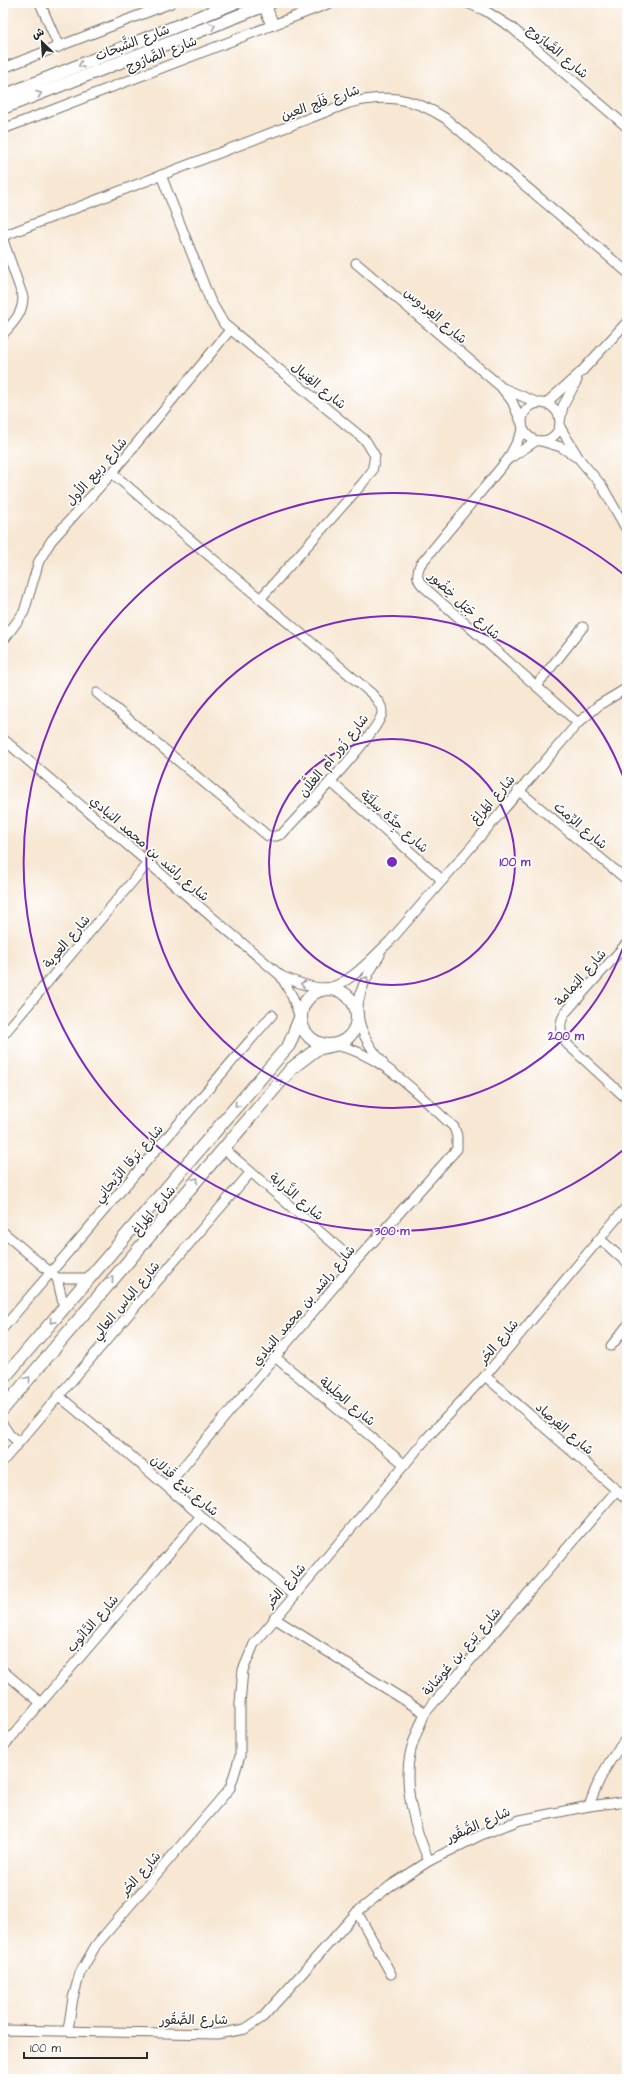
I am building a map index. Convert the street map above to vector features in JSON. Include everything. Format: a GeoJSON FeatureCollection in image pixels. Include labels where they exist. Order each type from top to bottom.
{"type":"FeatureCollection","features":[{"type":"Feature","properties":{"kind":"street"},"geometry":{"type":"LineString","coordinates":[[40,3],[59,47]]}},
{"type":"Feature","properties":{"kind":"street"},"geometry":{"type":"LineString","coordinates":[[3,68],[171,3]]}},
{"type":"Feature","properties":{"kind":"street","name":"شارع الشَّبحات"},"geometry":{"type":"LineString","coordinates":[[3,96],[234,3]]}},
{"type":"Feature","properties":{"kind":"street","name":"شارع الصَّارُوج"},"geometry":{"type":"LineString","coordinates":[[3,129],[272,24],[330,3]]}},
{"type":"Feature","properties":{"kind":"street","name":"شارع الصَّارُوج"},"geometry":{"type":"LineString","coordinates":[[467,3],[484,10],[511,27],[627,127]]}},
{"type":"Feature","properties":{"kind":"street"},"geometry":{"type":"LineString","coordinates":[[268,4],[272,24]]}},
{"type":"Feature","properties":{"kind":"street","name":"شارع الشَّبحات"},"geometry":{"type":"LineString","coordinates":[[3,108],[268,4]]}},
{"type":"Feature","properties":{"kind":"street","name":"شارع فَلَج العين"},"geometry":{"type":"LineString","coordinates":[[3,236],[349,103],[376,98],[397,98],[425,106],[445,118],[627,272]]}},
{"type":"Feature","properties":{"kind":"street","name":"شارع الفِنيال"},"geometry":{"type":"LineString","coordinates":[[161,175],[210,300],[230,330],[366,441],[375,456],[372,471],[362,484],[260,599]]}},
{"type":"Feature","properties":{"kind":"street"},"geometry":{"type":"LineString","coordinates":[[3,240],[23,297],[21,313],[3,334]]}},
{"type":"Feature","properties":{"kind":"street","name":"شارع الفِردوس"},"geometry":{"type":"LineString","coordinates":[[356,263],[500,386],[512,401],[523,427]]}},
{"type":"Feature","properties":{"kind":"street"},"geometry":{"type":"LineString","coordinates":[[580,460],[561,447],[539,441],[526,435],[523,427],[524,413],[528,408],[541,404],[582,371],[627,322]]}},
{"type":"Feature","properties":{"kind":"street","name":"شارع ربيع الأول"},"geometry":{"type":"LineString","coordinates":[[3,641],[24,612],[39,561],[45,550],[112,473],[230,330]]}},
{"type":"Feature","properties":{"kind":"street"},"geometry":{"type":"LineString","coordinates":[[539,441],[553,437],[560,424],[563,406],[582,371]]}},
{"type":"Feature","properties":{"kind":"street","name":"شارع الفِردوس"},"geometry":{"type":"LineString","coordinates":[[500,386],[541,404]]}},
{"type":"Feature","properties":{"kind":"street"},"geometry":{"type":"LineString","coordinates":[[541,404],[555,409],[560,424],[580,460],[602,486],[627,530]]}},
{"type":"Feature","properties":{"kind":"street","name":"شارع جَبَل خِضُور"},"geometry":{"type":"LineString","coordinates":[[523,427],[508,459],[420,565],[417,575],[418,581],[578,723]]}},
{"type":"Feature","properties":{"kind":"street","name":"شارع جَبَل خِضُور"},"geometry":{"type":"LineString","coordinates":[[508,459],[539,441]]}},
{"type":"Feature","properties":{"kind":"street","name":"شارع زُور أم الغلَّان"},"geometry":{"type":"LineString","coordinates":[[97,693],[268,836],[282,834],[331,782],[376,726],[382,713],[380,703],[372,694],[112,473]]}},
{"type":"Feature","properties":{"kind":"street"},"geometry":{"type":"LineString","coordinates":[[536,686],[583,627]]}},
{"type":"Feature","properties":{"kind":"street","name":"شارع المَراغ"},"geometry":{"type":"LineString","coordinates":[[326,988],[344,981],[357,972],[390,941],[518,790],[578,723],[599,705],[627,688]]}},
{"type":"Feature","properties":{"kind":"street","name":"شارع راشد بن محمد النيادي"},"geometry":{"type":"LineString","coordinates":[[3,739],[281,976],[300,983],[326,988]]}},
{"type":"Feature","properties":{"kind":"street","name":"شارع جِدَّة سِلَيَّة"},"geometry":{"type":"LineString","coordinates":[[331,782],[441,880]]}},
{"type":"Feature","properties":{"kind":"street","name":"شارع الرِّمث"},"geometry":{"type":"LineString","coordinates":[[518,790],[627,880]]}},
{"type":"Feature","properties":{"kind":"street","name":"شارع العوية"},"geometry":{"type":"LineString","coordinates":[[3,1035],[148,864]]}},
{"type":"Feature","properties":{"kind":"street","name":"شارع المَراغ"},"geometry":{"type":"LineString","coordinates":[[358,1017],[359,996],[363,984],[390,941]]}},
{"type":"Feature","properties":{"kind":"street","name":"شارع اليَمامة"},"geometry":{"type":"LineString","coordinates":[[627,943],[565,1013],[560,1021],[560,1028],[562,1036],[567,1044],[627,1099]]}},
{"type":"Feature","properties":{"kind":"street","name":"شارع راشد بن محمد النيادي"},"geometry":{"type":"LineString","coordinates":[[281,976],[292,996],[300,1018]]}},
{"type":"Feature","properties":{"kind":"street"},"geometry":{"type":"LineString","coordinates":[[326,988],[338,990],[348,996],[355,1005],[358,1017],[355,1029],[347,1039],[335,1045],[325,1046],[315,1043],[307,1037],[302,1028],[300,1018],[302,1007],[307,998],[326,988]]}},
{"type":"Feature","properties":{"kind":"street","name":"شارع بَرقا الرِّيحانِي"},"geometry":{"type":"LineString","coordinates":[[3,1328],[54,1275],[272,1015]]}},
{"type":"Feature","properties":{"kind":"street","name":"شارع راشد بن محمد النيادي"},"geometry":{"type":"LineString","coordinates":[[358,1017],[366,1042],[392,1073]]}},
{"type":"Feature","properties":{"kind":"street","name":"شارع المَراغ"},"geometry":{"type":"LineString","coordinates":[[3,1379],[289,1045],[300,1018]]}},
{"type":"Feature","properties":{"kind":"street","name":"شارع المَراغ"},"geometry":{"type":"LineString","coordinates":[[3,1409],[292,1068],[317,1048],[335,1045]]}},
{"type":"Feature","properties":{"kind":"street","name":"شارع راشد بن محمد النيادي"},"geometry":{"type":"LineString","coordinates":[[166,1486],[355,1262],[457,1149],[457,1136],[454,1127],[392,1073],[359,1052],[335,1045]]}},
{"type":"Feature","properties":{"kind":"street","name":"شارع الذَّرابة"},"geometry":{"type":"LineString","coordinates":[[223,1148],[250,1173],[355,1262]]}},
{"type":"Feature","properties":{"kind":"street","name":"شارع الياس العالِي"},"geometry":{"type":"LineString","coordinates":[[3,1461],[250,1173]]}},
{"type":"Feature","properties":{"kind":"street","name":"شارع الحُر"},"geometry":{"type":"LineString","coordinates":[[68,2030],[73,1998],[80,1973],[96,1944],[230,1788],[240,1756],[240,1703],[243,1670],[254,1644],[274,1618],[426,1439],[485,1376],[627,1206]]}},
{"type":"Feature","properties":{"kind":"street"},"geometry":{"type":"LineString","coordinates":[[3,1232],[54,1275],[64,1307]]}},
{"type":"Feature","properties":{"kind":"street"},"geometry":{"type":"LineString","coordinates":[[600,1239],[627,1263]]}},
{"type":"Feature","properties":{"kind":"street"},"geometry":{"type":"LineString","coordinates":[[54,1275],[88,1278]]}},
{"type":"Feature","properties":{"kind":"street"},"geometry":{"type":"LineString","coordinates":[[611,1346],[627,1326]]}},
{"type":"Feature","properties":{"kind":"street","name":"شارع الحِلَيلة"},"geometry":{"type":"LineString","coordinates":[[275,1357],[405,1465]]}},
{"type":"Feature","properties":{"kind":"street","name":"شارع الفِرصاد"},"geometry":{"type":"LineString","coordinates":[[485,1376],[627,1499]]}},
{"type":"Feature","properties":{"kind":"street","name":"شارع بَدع قَذلان"},"geometry":{"type":"LineString","coordinates":[[59,1396],[202,1516],[294,1596]]}},
{"type":"Feature","properties":{"kind":"street"},"geometry":{"type":"LineString","coordinates":[[3,1425],[6,1433],[18,1442]]}},
{"type":"Feature","properties":{"kind":"street","name":"شارع بَدع بن عُوشانة"},"geometry":{"type":"LineString","coordinates":[[429,1861],[414,1822],[409,1776],[410,1751],[425,1713],[617,1490]]}},
{"type":"Feature","properties":{"kind":"street","name":"شارع الدَّانُوب"},"geometry":{"type":"LineString","coordinates":[[3,1748],[202,1516]]}},
{"type":"Feature","properties":{"kind":"street"},"geometry":{"type":"LineString","coordinates":[[274,1618],[425,1713]]}},
{"type":"Feature","properties":{"kind":"street"},"geometry":{"type":"LineString","coordinates":[[3,1671],[41,1703]]}},
{"type":"Feature","properties":{"kind":"street"},"geometry":{"type":"LineString","coordinates":[[589,1806],[597,1782],[606,1764],[627,1738]]}},
{"type":"Feature","properties":{"kind":"street","name":"شارع الصُّقُور"},"geometry":{"type":"LineString","coordinates":[[3,2030],[68,2030],[217,2034],[245,2029],[263,2017],[357,1912],[390,1886],[429,1861],[502,1826],[520,1820],[589,1806],[627,1801]]}},
{"type":"Feature","properties":{"kind":"street"},"geometry":{"type":"LineString","coordinates":[[357,1912],[392,1974]]}}]}
